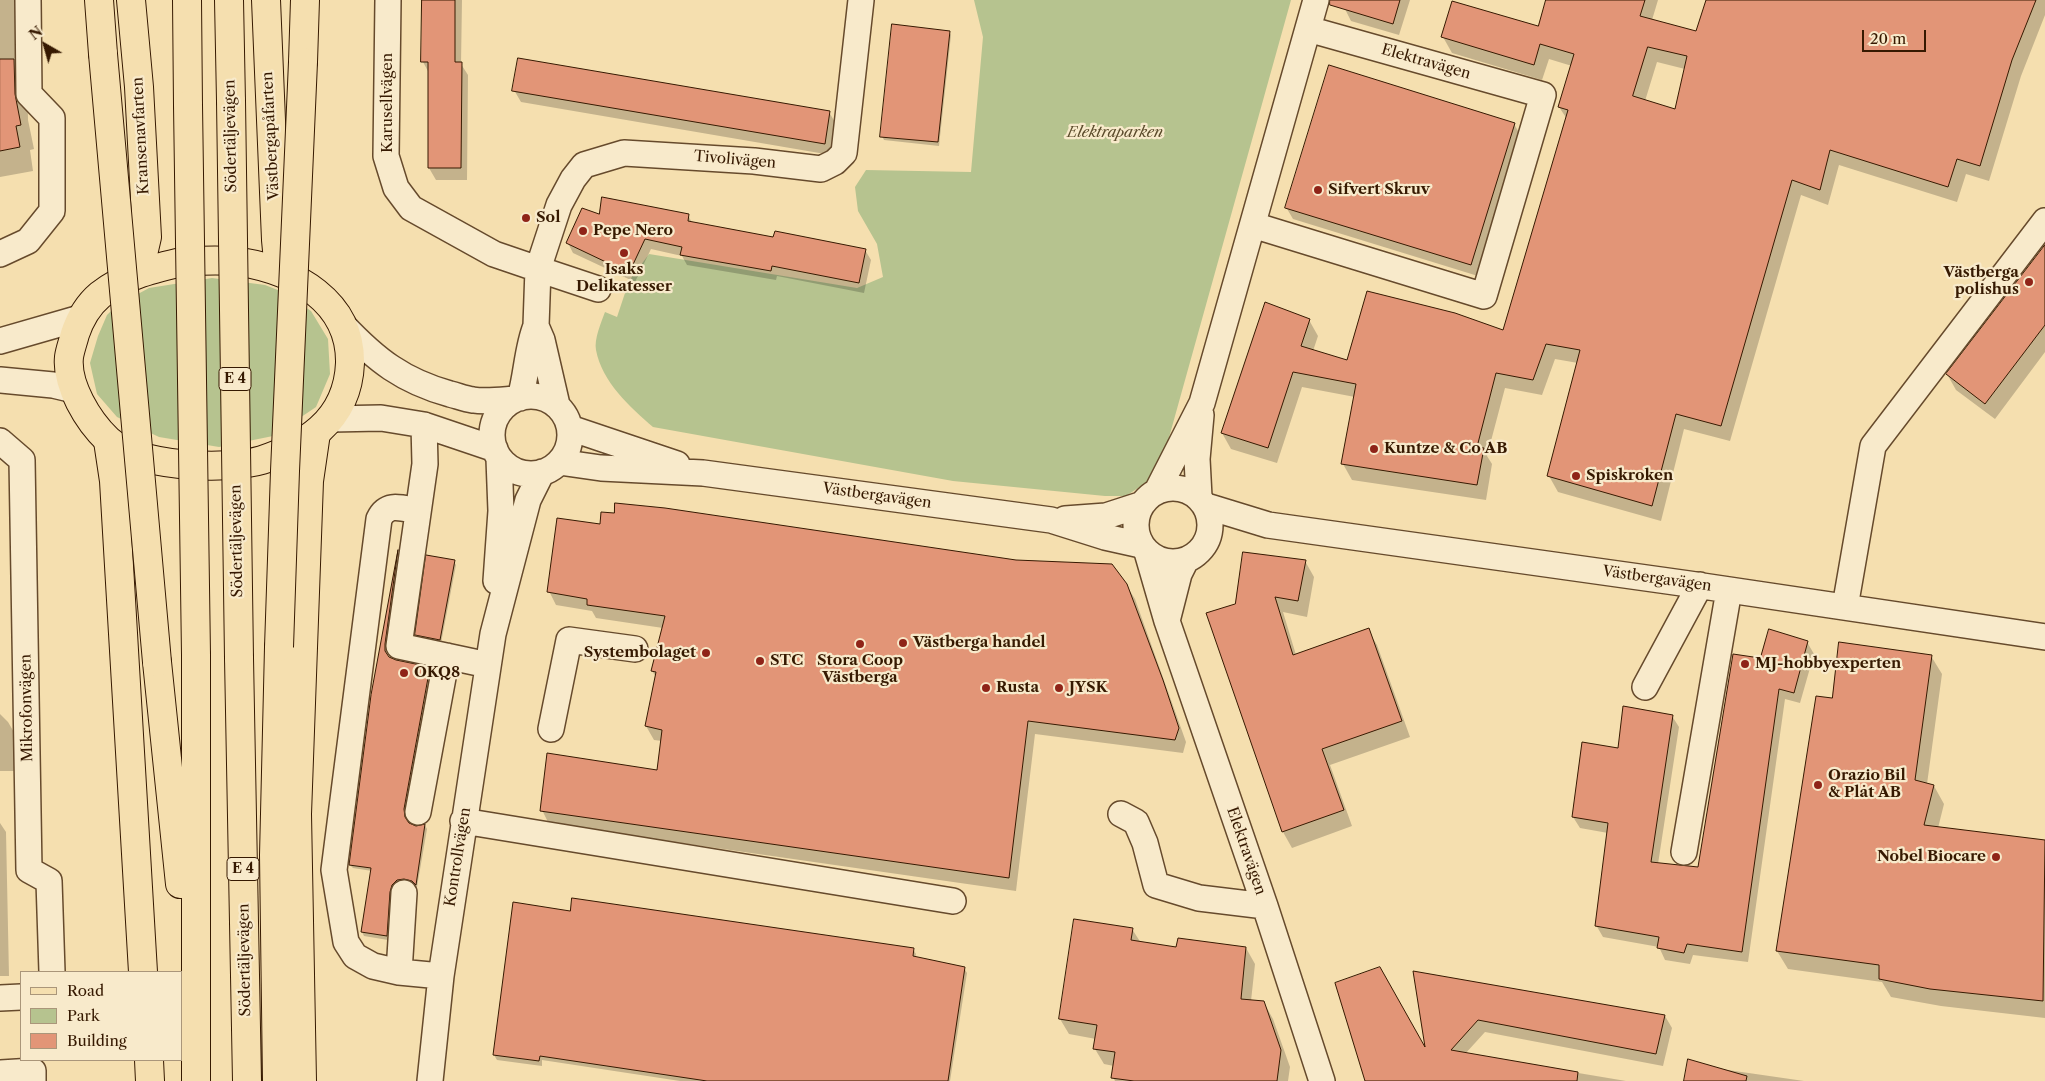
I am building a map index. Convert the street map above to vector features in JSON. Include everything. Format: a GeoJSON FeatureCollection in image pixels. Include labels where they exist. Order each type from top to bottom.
{"type":"FeatureCollection","features":[{"type":"Feature","properties":{"kind":"main road"},"geometry":{"type":"LineString","coordinates":[[100,0],[103,54],[156,662],[195,1020]]}},
{"type":"Feature","properties":{"kind":"main road","name":"Kransenavfarten"},"geometry":{"type":"LineString","coordinates":[[131,0],[139,87],[146,237],[139,272]]}},
{"type":"Feature","properties":{"kind":"main road"},"geometry":{"type":"LineString","coordinates":[[187,0],[196,655],[196,1081]]}},
{"type":"Feature","properties":{"kind":"main road","name":"Södertäljevägen"},"geometry":{"type":"LineString","coordinates":[[229,0],[247,1081]]}},
{"type":"Feature","properties":{"kind":"main road","name":"Västbergapåfarten"},"geometry":{"type":"LineString","coordinates":[[266,0],[276,240],[279,271]]}},
{"type":"Feature","properties":{"kind":"main road"},"geometry":{"type":"LineString","coordinates":[[277,1081],[274,855],[279,647],[305,0]]}},
{"type":"Feature","properties":{"kind":"main road"},"geometry":{"type":"LineString","coordinates":[[186,261],[239,262],[279,271],[312,288],[329,304],[343,325],[350,350],[349,375],[343,399],[323,426],[294,448],[260,461],[215,466],[167,463],[140,457],[108,440],[80,404],[74,390],[69,358],[80,318],[99,296],[139,272],[186,261]]}},
{"type":"Feature","properties":{"kind":"main road"},"geometry":{"type":"LineString","coordinates":[[302,1081],[297,814],[309,481],[323,426]]}},
{"type":"Feature","properties":{"kind":"main road"},"geometry":{"type":"LineString","coordinates":[[108,440],[114,481],[144,971]]}},
{"type":"Feature","properties":{"kind":"main road"},"geometry":{"type":"LineString","coordinates":[[149,1061],[150,1081]]}},
{"type":"Feature","properties":{"kind":"street"},"geometry":{"type":"LineString","coordinates":[[0,254],[28,241],[52,211],[52,118],[30,94],[28,0]]}},
{"type":"Feature","properties":{"kind":"street","name":"Karusellvägen"},"geometry":{"type":"LineString","coordinates":[[388,0],[386,156],[396,188],[411,208],[494,254],[598,289]]}},
{"type":"Feature","properties":{"kind":"street","name":"Tivolivägen"},"geometry":{"type":"LineString","coordinates":[[538,269],[559,205],[573,179],[584,165],[624,153],[754,161],[821,169],[835,162],[844,153],[861,0]]}},
{"type":"Feature","properties":{"kind":"street"},"geometry":{"type":"LineString","coordinates":[[1202,502],[1198,459],[1202,403],[1316,0]]}},
{"type":"Feature","properties":{"kind":"street","name":"Elektravägen"},"geometry":{"type":"LineString","coordinates":[[1253,225],[1484,296],[1543,95],[1308,29]]}},
{"type":"Feature","properties":{"kind":"street"},"geometry":{"type":"LineString","coordinates":[[1845,607],[1873,446],[2045,221]]}},
{"type":"Feature","properties":{"kind":"street"},"geometry":{"type":"LineString","coordinates":[[497,454],[492,436],[494,422],[502,408],[518,398],[526,376],[530,342],[536,326],[538,269]]}},
{"type":"Feature","properties":{"kind":"street"},"geometry":{"type":"LineString","coordinates":[[0,341],[80,318]]}},
{"type":"Feature","properties":{"kind":"street"},"geometry":{"type":"LineString","coordinates":[[323,426],[381,418],[424,426],[497,454],[520,473],[551,467],[567,453],[571,439],[566,415],[557,405],[540,396],[473,400],[434,389],[408,379],[388,367],[368,351],[343,325]]}},
{"type":"Feature","properties":{"kind":"street"},"geometry":{"type":"LineString","coordinates":[[536,326],[542,340],[557,405]]}},
{"type":"Feature","properties":{"kind":"street"},"geometry":{"type":"LineString","coordinates":[[0,380],[53,385],[74,390]]}},
{"type":"Feature","properties":{"kind":"street"},"geometry":{"type":"LineString","coordinates":[[1186,560],[1165,562],[1144,549],[1135,526],[1202,403]]}},
{"type":"Feature","properties":{"kind":"street"},"geometry":{"type":"LineString","coordinates":[[424,426],[425,464],[399,646],[488,666]]}},
{"type":"Feature","properties":{"kind":"street","name":"Västbergavägen"},"geometry":{"type":"LineString","coordinates":[[570,428],[703,473]]}},
{"type":"Feature","properties":{"kind":"street","name":"Mikrofonvägen"},"geometry":{"type":"LineString","coordinates":[[0,441],[22,460],[29,870],[50,881],[52,971]]}},
{"type":"Feature","properties":{"kind":"street","name":"Kontrollvägen"},"geometry":{"type":"LineString","coordinates":[[430,1081],[441,976],[493,634],[501,511],[497,454]]}},
{"type":"Feature","properties":{"kind":"street","name":"Västbergavägen"},"geometry":{"type":"LineString","coordinates":[[551,467],[703,473],[1051,520],[1144,549]]}},
{"type":"Feature","properties":{"kind":"street","name":"Kontrollvägen"},"geometry":{"type":"LineString","coordinates":[[493,634],[528,500],[551,467]]}},
{"type":"Feature","properties":{"kind":"street"},"geometry":{"type":"LineString","coordinates":[[1149,498],[1168,487],[1179,487],[1190,491],[1202,502],[1210,517],[1208,538],[1203,547],[1186,560],[1180,574],[1167,621]]}},
{"type":"Feature","properties":{"kind":"street","name":"Västbergavägen"},"geometry":{"type":"LineString","coordinates":[[1051,520],[1106,516],[1149,498]]}},
{"type":"Feature","properties":{"kind":"street","name":"Västbergavägen"},"geometry":{"type":"LineString","coordinates":[[1202,502],[1268,525],[1700,585],[2045,636]]}},
{"type":"Feature","properties":{"kind":"street"},"geometry":{"type":"LineString","coordinates":[[417,511],[398,507],[388,508],[382,512],[379,520],[334,870],[346,942],[355,956],[373,966],[399,972],[441,976]]}},
{"type":"Feature","properties":{"kind":"street","name":"Västbergavägen"},"geometry":{"type":"LineString","coordinates":[[1208,538],[1268,525]]}},
{"type":"Feature","properties":{"kind":"street","name":"Elektravägen"},"geometry":{"type":"LineString","coordinates":[[1144,549],[1322,1081]]}},
{"type":"Feature","properties":{"kind":"street"},"geometry":{"type":"LineString","coordinates":[[1645,688],[1700,585]]}},
{"type":"Feature","properties":{"kind":"street"},"geometry":{"type":"LineString","coordinates":[[1684,852],[1729,590]]}},
{"type":"Feature","properties":{"kind":"street"},"geometry":{"type":"LineString","coordinates":[[551,729],[570,640],[635,649]]}},
{"type":"Feature","properties":{"kind":"street"},"geometry":{"type":"LineString","coordinates":[[418,812],[447,656]]}},
{"type":"Feature","properties":{"kind":"street"},"geometry":{"type":"LineString","coordinates":[[1121,814],[1136,822],[1145,843],[1156,885],[1199,898],[1265,906]]}},
{"type":"Feature","properties":{"kind":"street"},"geometry":{"type":"LineString","coordinates":[[464,821],[953,901]]}},
{"type":"Feature","properties":{"kind":"street"},"geometry":{"type":"LineString","coordinates":[[399,972],[404,894]]}},
{"type":"Feature","properties":{"kind":"street"},"geometry":{"type":"LineString","coordinates":[[0,998],[20,997]]}},
{"type":"Feature","properties":{"kind":"street"},"geometry":{"type":"LineString","coordinates":[[0,1073],[33,1076]]}},
{"type":"Feature","properties":{"kind":"green space","name":"Elektraparken"},"geometry":{"type":"Polygon","coordinates":[[[974,0],[1291,0],[1163,459],[1150,480],[1126,496],[1105,496],[953,481],[653,427],[618,393],[599,362],[596,341],[605,312],[617,317],[629,281],[649,254],[857,288],[883,277],[877,244],[858,211],[855,187],[866,170],[971,172],[983,37],[974,0]]]}},
{"type":"Feature","properties":{"kind":"green space"},"geometry":{"type":"Polygon","coordinates":[[[212,278],[265,285],[283,292],[311,311],[328,339],[330,374],[316,407],[273,436],[219,447],[159,437],[117,417],[97,394],[90,363],[107,315],[116,306],[149,288],[212,278]]]}},
{"type":"Feature","properties":{"kind":"building"},"geometry":{"type":"Polygon","coordinates":[[[422,0],[455,0],[455,62],[462,62],[461,168],[428,168],[428,62],[421,62],[422,0]]]}},
{"type":"Feature","properties":{"kind":"building"},"geometry":{"type":"Polygon","coordinates":[[[1330,0],[1400,0],[1393,24],[1330,5],[1330,0]]]}},
{"type":"Feature","properties":{"kind":"building"},"geometry":{"type":"Polygon","coordinates":[[[1546,0],[1645,0],[1640,16],[1696,31],[1706,0],[2036,0],[2012,60],[1980,166],[1957,159],[1948,187],[1830,150],[1820,190],[1792,180],[1721,426],[1676,414],[1652,506],[1547,476],[1580,350],[1546,344],[1533,380],[1496,373],[1477,447],[1484,448],[1477,485],[1341,464],[1356,384],[1293,372],[1268,448],[1221,433],[1265,302],[1310,319],[1301,346],[1347,360],[1367,291],[1455,313],[1503,330],[1568,110],[1558,107],[1574,54],[1540,44],[1534,65],[1441,37],[1452,1],[1538,26],[1546,0]],[[1648,47],[1633,96],[1675,109],[1687,56],[1648,47]]]}},
{"type":"Feature","properties":{"kind":"building"},"geometry":{"type":"Polygon","coordinates":[[[892,24],[950,31],[938,142],[880,137],[892,24]]]}},
{"type":"Feature","properties":{"kind":"building"},"geometry":{"type":"Polygon","coordinates":[[[518,58],[830,111],[825,144],[512,91],[518,58]]]}},
{"type":"Feature","properties":{"kind":"building"},"geometry":{"type":"Polygon","coordinates":[[[0,59],[14,59],[15,94],[21,125],[16,126],[20,147],[0,151],[0,59]]]}},
{"type":"Feature","properties":{"kind":"building"},"geometry":{"type":"Polygon","coordinates":[[[1329,65],[1515,123],[1471,265],[1285,208],[1329,65]]]}},
{"type":"Feature","properties":{"kind":"building"},"geometry":{"type":"Polygon","coordinates":[[[602,197],[689,214],[688,221],[773,237],[775,231],[866,249],[859,283],[772,266],[771,271],[680,255],[682,247],[645,239],[629,273],[566,243],[582,208],[599,214],[602,197]]]}},
{"type":"Feature","properties":{"kind":"building","name":"Västberga polishus"},"geometry":{"type":"Polygon","coordinates":[[[2045,245],[2045,325],[1985,404],[1946,374],[2045,245]]]}},
{"type":"Feature","properties":{"kind":"building"},"geometry":{"type":"Polygon","coordinates":[[[615,503],[665,508],[1016,560],[1112,564],[1127,584],[1163,680],[1179,728],[1175,740],[1028,721],[1009,878],[540,811],[547,753],[657,770],[662,730],[645,726],[656,672],[651,671],[665,616],[587,605],[587,599],[547,592],[557,518],[600,524],[601,512],[614,513],[615,503]]]}},
{"type":"Feature","properties":{"kind":"building"},"geometry":{"type":"Polygon","coordinates":[[[398,550],[385,651],[389,657],[396,660],[430,667],[404,809],[405,817],[409,823],[416,826],[425,824],[416,885],[412,881],[404,879],[397,880],[392,885],[387,936],[361,932],[371,868],[349,865],[371,695],[398,550]]]}},
{"type":"Feature","properties":{"kind":"building"},"geometry":{"type":"Polygon","coordinates":[[[1243,552],[1306,560],[1298,601],[1275,597],[1293,655],[1369,628],[1402,721],[1322,749],[1344,810],[1282,832],[1206,613],[1235,604],[1243,552]]]}},
{"type":"Feature","properties":{"kind":"building"},"geometry":{"type":"Polygon","coordinates":[[[426,555],[455,560],[440,640],[415,635],[426,555]]]}},
{"type":"Feature","properties":{"kind":"building"},"geometry":{"type":"Polygon","coordinates":[[[1769,629],[1808,641],[1794,693],[1779,689],[1742,952],[1687,944],[1684,953],[1657,948],[1659,937],[1595,926],[1608,823],[1572,817],[1582,742],[1618,748],[1623,706],[1673,715],[1651,862],[1698,867],[1733,654],[1760,658],[1769,629]]]}},
{"type":"Feature","properties":{"kind":"building"},"geometry":{"type":"Polygon","coordinates":[[[1839,642],[1932,655],[1915,780],[1934,785],[1924,825],[2045,840],[2043,1001],[1930,989],[1879,979],[1879,965],[1776,951],[1816,696],[1832,698],[1839,642]]]}},
{"type":"Feature","properties":{"kind":"building"},"geometry":{"type":"Polygon","coordinates":[[[572,898],[914,948],[913,956],[965,967],[948,1081],[707,1081],[540,1056],[539,1061],[493,1055],[513,902],[570,911],[572,898]]]}},
{"type":"Feature","properties":{"kind":"building"},"geometry":{"type":"Polygon","coordinates":[[[1074,919],[1133,928],[1131,940],[1176,947],[1178,938],[1246,947],[1241,999],[1264,1001],[1281,1050],[1277,1081],[1134,1081],[1111,1078],[1115,1052],[1093,1049],[1097,1025],[1059,1019],[1074,919]]]}},
{"type":"Feature","properties":{"kind":"building"},"geometry":{"type":"Polygon","coordinates":[[[1380,967],[1425,1047],[1413,971],[1665,1015],[1656,1054],[1478,1020],[1451,1050],[1578,1072],[1577,1081],[1365,1081],[1335,983],[1380,967]]]}},
{"type":"Feature","properties":{"kind":"building"},"geometry":{"type":"Polygon","coordinates":[[[1688,1059],[1747,1076],[1746,1081],[1684,1081],[1688,1059]]]}},
{"type":"Feature","properties":{"kind":"place","name":"Sifvert Skruv"},"geometry":{"type":"Point","coordinates":[1318,190]}},
{"type":"Feature","properties":{"kind":"place","name":"Sol"},"geometry":{"type":"Point","coordinates":[526,218]}},
{"type":"Feature","properties":{"kind":"place","name":"Pepe Nero"},"geometry":{"type":"Point","coordinates":[583,231]}},
{"type":"Feature","properties":{"kind":"place","name":"Isaks Delikatesser"},"geometry":{"type":"Point","coordinates":[624,253]}},
{"type":"Feature","properties":{"kind":"place","name":"Västberga polishus"},"geometry":{"type":"Point","coordinates":[2029,282]}},
{"type":"Feature","properties":{"kind":"place","name":"Kuntze & Co AB"},"geometry":{"type":"Point","coordinates":[1374,449]}},
{"type":"Feature","properties":{"kind":"place","name":"Spiskroken"},"geometry":{"type":"Point","coordinates":[1576,476]}},
{"type":"Feature","properties":{"kind":"place","name":"Västberga handel"},"geometry":{"type":"Point","coordinates":[903,643]}},
{"type":"Feature","properties":{"kind":"place","name":"Stora Coop Västberga"},"geometry":{"type":"Point","coordinates":[860,644]}},
{"type":"Feature","properties":{"kind":"place","name":"Systembolaget"},"geometry":{"type":"Point","coordinates":[706,653]}},
{"type":"Feature","properties":{"kind":"place","name":"STC"},"geometry":{"type":"Point","coordinates":[760,661]}},
{"type":"Feature","properties":{"kind":"place","name":"MJ-hobbyexperten"},"geometry":{"type":"Point","coordinates":[1745,664]}},
{"type":"Feature","properties":{"kind":"place","name":"OKQ8"},"geometry":{"type":"Point","coordinates":[404,673]}},
{"type":"Feature","properties":{"kind":"place","name":"Rusta"},"geometry":{"type":"Point","coordinates":[986,688]}},
{"type":"Feature","properties":{"kind":"place","name":"JYSK"},"geometry":{"type":"Point","coordinates":[1059,688]}},
{"type":"Feature","properties":{"kind":"place","name":"Orazio Bil & Plåt AB"},"geometry":{"type":"Point","coordinates":[1818,785]}},
{"type":"Feature","properties":{"kind":"place","name":"Nobel Biocare"},"geometry":{"type":"Point","coordinates":[1996,857]}}]}
